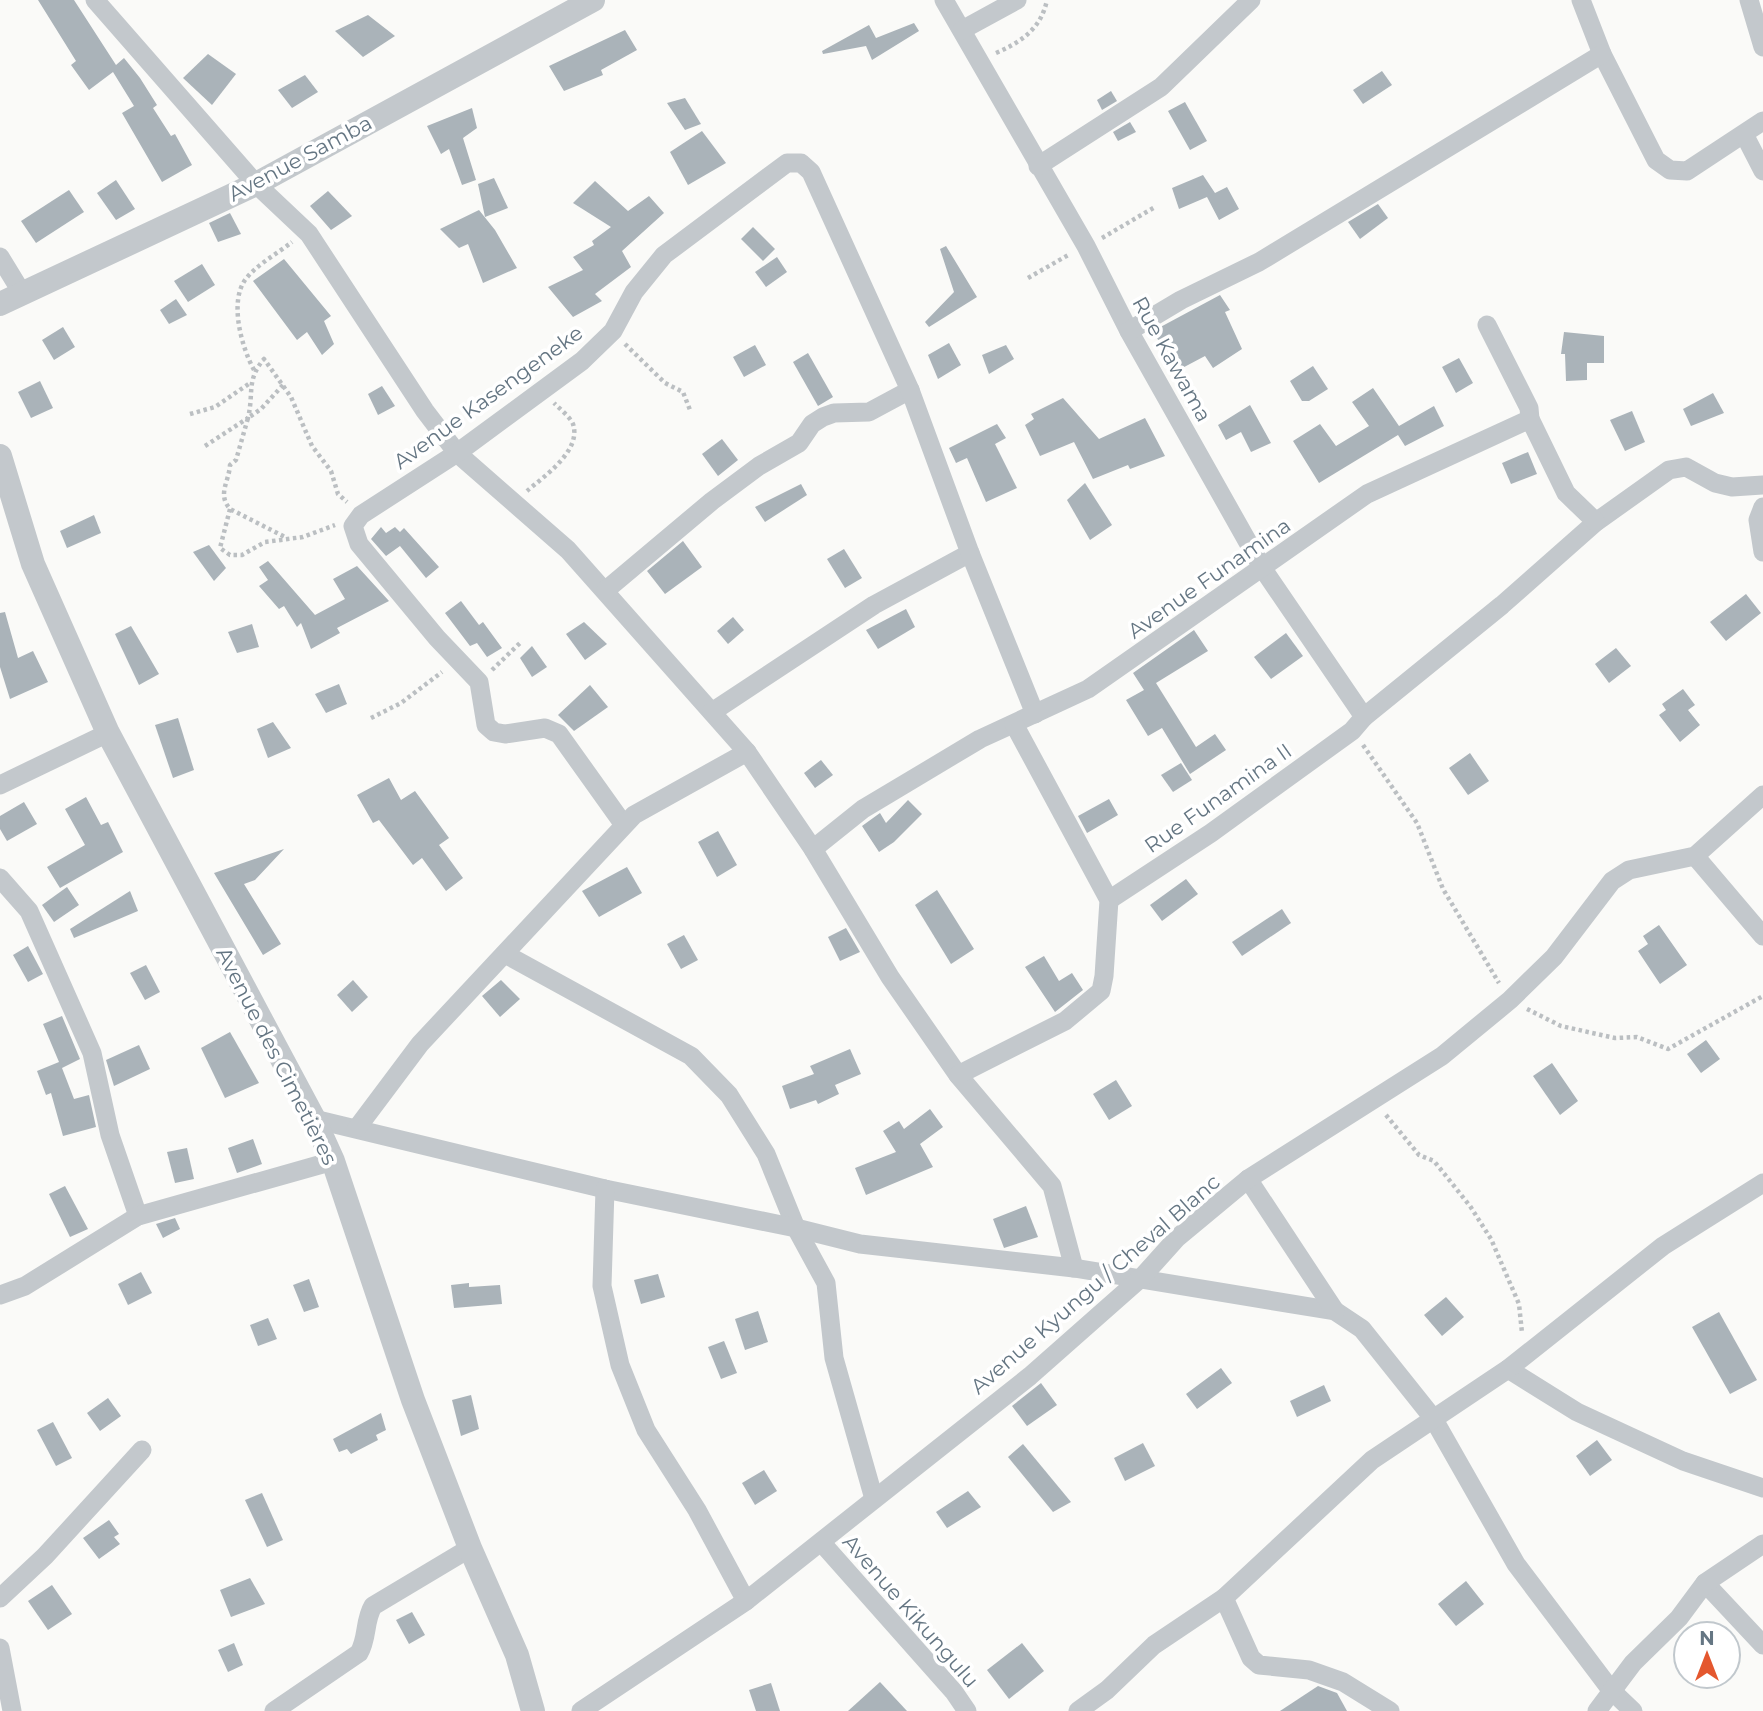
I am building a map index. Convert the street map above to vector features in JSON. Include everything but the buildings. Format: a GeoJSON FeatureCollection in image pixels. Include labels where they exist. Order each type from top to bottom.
{"type":"FeatureCollection","features":[{"type":"Feature","properties":{"kind":"street"},"geometry":{"type":"LineString","coordinates":[[95,0],[256,184],[309,234],[425,411],[457,453],[568,550],[747,752],[813,849],[890,977],[958,1075],[1052,1186],[1074,1268]]}},
{"type":"Feature","properties":{"kind":"street","name":"Avenue Samba"},"geometry":{"type":"LineString","coordinates":[[0,304],[256,184],[593,0]]}},
{"type":"Feature","properties":{"kind":"street","name":"Rue Kawama"},"geometry":{"type":"LineString","coordinates":[[944,0],[1086,246],[1129,331],[1263,569],[1358,724]]}},
{"type":"Feature","properties":{"kind":"street"},"geometry":{"type":"LineString","coordinates":[[962,30],[1017,0]]}},
{"type":"Feature","properties":{"kind":"street"},"geometry":{"type":"LineString","coordinates":[[1038,166],[1161,87],[1251,0]]}},
{"type":"Feature","properties":{"kind":"street"},"geometry":{"type":"LineString","coordinates":[[1581,0],[1602,54],[1656,160],[1670,170],[1687,171],[1745,136],[1763,121]]}},
{"type":"Feature","properties":{"kind":"street"},"geometry":{"type":"LineString","coordinates":[[1749,0],[1763,47]]}},
{"type":"Feature","properties":{"kind":"street"},"geometry":{"type":"LineString","coordinates":[[1129,331],[1181,300],[1259,262],[1602,54]]}},
{"type":"Feature","properties":{"kind":"street"},"geometry":{"type":"LineString","coordinates":[[1745,136],[1763,171]]}},
{"type":"Feature","properties":{"kind":"street","name":"Avenue Kasengeneke"},"geometry":{"type":"LineString","coordinates":[[361,515],[457,453],[582,361],[612,331],[634,292],[664,255],[788,163],[801,163],[811,172],[911,390],[970,553],[1035,714]]}},
{"type":"Feature","properties":{"kind":"street"},"geometry":{"type":"LineString","coordinates":[[0,257],[22,293]]}},
{"type":"Feature","properties":{"kind":"street"},"geometry":{"type":"LineString","coordinates":[[1487,326],[1530,408],[1530,419],[1566,493],[1596,522]]}},
{"type":"Feature","properties":{"kind":"street"},"geometry":{"type":"LineString","coordinates":[[606,590],[712,501],[759,466],[799,443],[812,424],[822,417],[834,413],[869,412],[911,390]]}},
{"type":"Feature","properties":{"kind":"street","name":"Avenue Funamina"},"geometry":{"type":"LineString","coordinates":[[813,849],[863,809],[980,739],[1088,689],[1367,494],[1530,419]]}},
{"type":"Feature","properties":{"kind":"street","name":"Avenue des Cimetières"},"geometry":{"type":"LineString","coordinates":[[0,456],[33,564],[108,733],[314,1118],[333,1161],[413,1400],[470,1548],[517,1655],[529,1709]]}},
{"type":"Feature","properties":{"kind":"street","name":"Rue Funamina II"},"geometry":{"type":"LineString","coordinates":[[1109,900],[1211,833],[1358,724],[1502,605],[1596,522],[1669,470],[1685,467],[1715,483],[1732,487],[1763,485]]}},
{"type":"Feature","properties":{"kind":"street"},"geometry":{"type":"LineString","coordinates":[[1763,507],[1758,520],[1763,552]]}},
{"type":"Feature","properties":{"kind":"street"},"geometry":{"type":"LineString","coordinates":[[361,515],[353,526],[359,544],[458,662],[479,682],[486,726],[494,732],[505,734],[545,728],[559,734],[624,825]]}},
{"type":"Feature","properties":{"kind":"street"},"geometry":{"type":"LineString","coordinates":[[712,712],[874,605],[970,553]]}},
{"type":"Feature","properties":{"kind":"street"},"geometry":{"type":"LineString","coordinates":[[958,1075],[1065,1021],[1101,991],[1109,900],[1014,724]]}},
{"type":"Feature","properties":{"kind":"street"},"geometry":{"type":"LineString","coordinates":[[0,785],[108,733]]}},
{"type":"Feature","properties":{"kind":"street"},"geometry":{"type":"LineString","coordinates":[[357,1128],[420,1044],[634,815],[747,752]]}},
{"type":"Feature","properties":{"kind":"street","name":"Avenue Kyungu / Cheval Blanc"},"geometry":{"type":"LineString","coordinates":[[581,1711],[746,1601],[1030,1376],[1141,1278],[1177,1238],[1248,1180],[1372,1098],[1442,1056],[1510,1000],[1555,957],[1612,881],[1629,870],[1695,856],[1763,795]]}},
{"type":"Feature","properties":{"kind":"street"},"geometry":{"type":"LineString","coordinates":[[1695,856],[1763,936]]}},
{"type":"Feature","properties":{"kind":"street"},"geometry":{"type":"LineString","coordinates":[[0,878],[29,911],[92,1053],[110,1135],[138,1216]]}},
{"type":"Feature","properties":{"kind":"street"},"geometry":{"type":"LineString","coordinates":[[505,954],[691,1056],[729,1095],[766,1154],[796,1228],[826,1283],[834,1358],[874,1499]]}},
{"type":"Feature","properties":{"kind":"street"},"geometry":{"type":"LineString","coordinates":[[314,1118],[605,1189],[796,1228],[860,1244],[1074,1268],[1335,1311]]}},
{"type":"Feature","properties":{"kind":"street"},"geometry":{"type":"LineString","coordinates":[[0,1295],[25,1286],[138,1216],[333,1161]]}},
{"type":"Feature","properties":{"kind":"street"},"geometry":{"type":"LineString","coordinates":[[1248,1180],[1335,1311],[1362,1329],[1433,1418],[1517,1564],[1611,1690],[1633,1711]]}},
{"type":"Feature","properties":{"kind":"street"},"geometry":{"type":"LineString","coordinates":[[1078,1711],[1107,1690],[1154,1645],[1224,1598],[1372,1460],[1508,1369],[1663,1246],[1763,1183]]}},
{"type":"Feature","properties":{"kind":"street"},"geometry":{"type":"LineString","coordinates":[[605,1189],[602,1286],[620,1365],[646,1430],[697,1510],[746,1601]]}},
{"type":"Feature","properties":{"kind":"street"},"geometry":{"type":"LineString","coordinates":[[1508,1369],[1577,1412],[1683,1461],[1763,1488]]}},
{"type":"Feature","properties":{"kind":"street"},"geometry":{"type":"LineString","coordinates":[[0,1598],[45,1556],[142,1450]]}},
{"type":"Feature","properties":{"kind":"street","name":"Avenue Kikungulu"},"geometry":{"type":"LineString","coordinates":[[821,1542],[954,1692],[967,1711]]}},
{"type":"Feature","properties":{"kind":"street"},"geometry":{"type":"LineString","coordinates":[[1597,1711],[1611,1690],[1679,1618],[1705,1583],[1763,1544]]}},
{"type":"Feature","properties":{"kind":"street"},"geometry":{"type":"LineString","coordinates":[[274,1711],[359,1653],[365,1644],[366,1617],[373,1606],[470,1548]]}},
{"type":"Feature","properties":{"kind":"street"},"geometry":{"type":"LineString","coordinates":[[1705,1583],[1763,1645]]}},
{"type":"Feature","properties":{"kind":"street"},"geometry":{"type":"LineString","coordinates":[[1224,1598],[1251,1658],[1259,1665],[1309,1670],[1343,1682],[1390,1711]]}},
{"type":"Feature","properties":{"kind":"street"},"geometry":{"type":"LineString","coordinates":[[0,1648],[12,1711]]}},
{"type":"Feature","properties":{"kind":"path"},"geometry":{"type":"LineString","coordinates":[[980,60],[1020,44],[1045,10],[1046,0]]}},
{"type":"Feature","properties":{"kind":"path"},"geometry":{"type":"LineString","coordinates":[[254,370],[239,330],[239,307],[244,281],[291,242],[309,234]]}},
{"type":"Feature","properties":{"kind":"path"},"geometry":{"type":"LineString","coordinates":[[612,331],[665,383],[683,391],[690,410]]}},
{"type":"Feature","properties":{"kind":"path"},"geometry":{"type":"LineString","coordinates":[[230,509],[220,542],[223,552],[242,555],[265,542],[288,539],[303,537],[361,515],[338,494],[331,471],[312,446],[283,385],[264,359],[254,370],[250,383],[252,400],[248,418],[236,460],[230,465],[229,478],[222,492],[224,502],[230,509],[288,539]]}},
{"type":"Feature","properties":{"kind":"path"},"geometry":{"type":"LineString","coordinates":[[190,414],[215,407],[250,383]]}},
{"type":"Feature","properties":{"kind":"path"},"geometry":{"type":"LineString","coordinates":[[205,446],[261,409],[283,385]]}},
{"type":"Feature","properties":{"kind":"path"},"geometry":{"type":"LineString","coordinates":[[513,503],[557,467],[574,434],[572,422],[553,402],[546,388]]}},
{"type":"Feature","properties":{"kind":"path"},"geometry":{"type":"LineString","coordinates":[[479,682],[521,642]]}},
{"type":"Feature","properties":{"kind":"path"},"geometry":{"type":"LineString","coordinates":[[371,718],[401,703],[458,662]]}},
{"type":"Feature","properties":{"kind":"path"},"geometry":{"type":"LineString","coordinates":[[1358,724],[1417,823],[1443,889],[1510,1000],[1561,1026],[1615,1038],[1637,1037],[1668,1049],[1763,996]]}},
{"type":"Feature","properties":{"kind":"path"},"geometry":{"type":"LineString","coordinates":[[1372,1098],[1419,1155],[1434,1161],[1470,1206],[1491,1239],[1519,1304],[1524,1354]]}}]}
